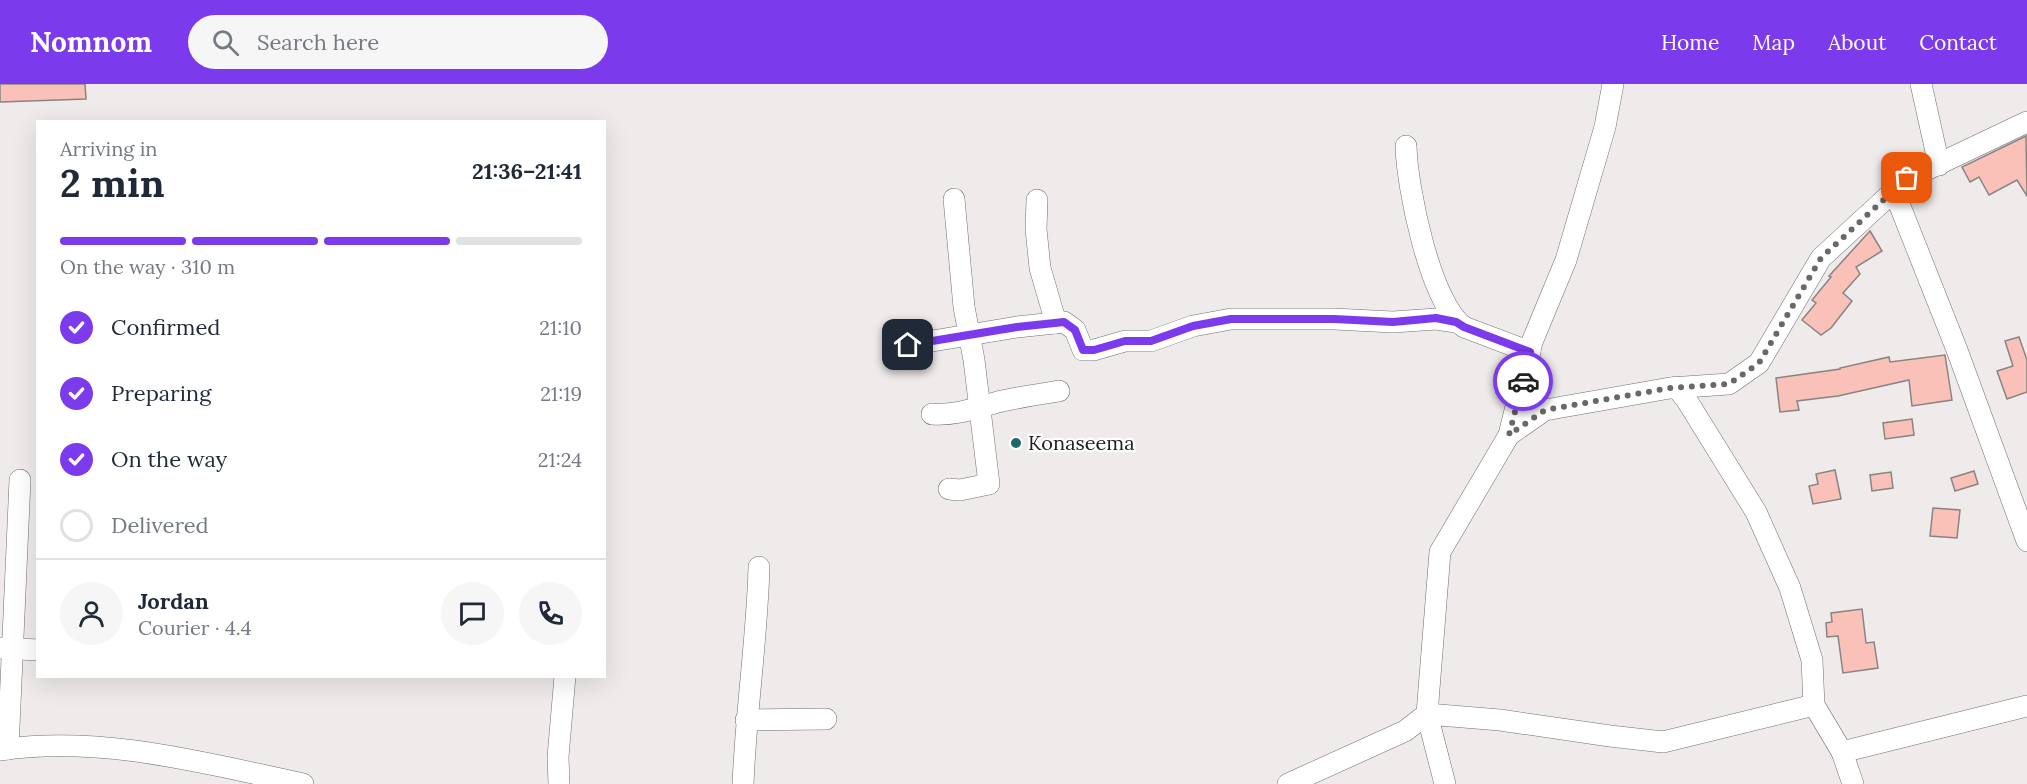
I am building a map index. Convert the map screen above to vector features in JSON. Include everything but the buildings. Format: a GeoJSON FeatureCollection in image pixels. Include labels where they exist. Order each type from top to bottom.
{"type":"FeatureCollection","features":[{"type":"Feature","properties":{"kind":"street"},"geometry":{"type":"LineString","coordinates":[[1445,784],[1427,714],[1440,552],[1509,435],[1532,342],[1566,260],[1605,127],[1613,84]]}},
{"type":"Feature","properties":{"kind":"street"},"geometry":{"type":"LineString","coordinates":[[1921,84],[1939,165]]}},
{"type":"Feature","properties":{"kind":"street"},"geometry":{"type":"LineString","coordinates":[[1509,435],[1545,410],[1676,387],[1729,384],[1759,363],[1821,258],[1907,178],[2027,122]]}},
{"type":"Feature","properties":{"kind":"street"},"geometry":{"type":"LineString","coordinates":[[1406,146],[1410,192],[1423,242],[1437,289],[1456,322]]}},
{"type":"Feature","properties":{"kind":"street"},"geometry":{"type":"LineString","coordinates":[[1894,190],[2022,513],[2027,541]]}},
{"type":"Feature","properties":{"kind":"street"},"geometry":{"type":"LineString","coordinates":[[949,489],[960,490],[988,484],[970,335],[964,307],[954,199]]}},
{"type":"Feature","properties":{"kind":"street"},"geometry":{"type":"LineString","coordinates":[[1037,200],[1036,229],[1040,268],[1056,323]]}},
{"type":"Feature","properties":{"kind":"street"},"geometry":{"type":"LineString","coordinates":[[908,345],[1064,322],[1075,330],[1083,350],[1094,350],[1125,341],[1151,341],[1193,326],[1231,319],[1334,319],[1393,322],[1436,318],[1456,322],[1530,352]]}},
{"type":"Feature","properties":{"kind":"street"},"geometry":{"type":"LineString","coordinates":[[1676,387],[1686,399],[1756,512],[1790,588],[1812,660],[1814,705],[1842,752],[1853,784]]}},
{"type":"Feature","properties":{"kind":"street"},"geometry":{"type":"LineString","coordinates":[[932,414],[946,415],[979,409],[1010,399],[1059,391]]}},
{"type":"Feature","properties":{"kind":"street"},"geometry":{"type":"LineString","coordinates":[[20,480],[6,649],[4,750],[67,745],[158,754],[303,784]]}},
{"type":"Feature","properties":{"kind":"street"},"geometry":{"type":"LineString","coordinates":[[743,784],[759,567]]}},
{"type":"Feature","properties":{"kind":"street"},"geometry":{"type":"LineString","coordinates":[[6,649],[36,650]]}},
{"type":"Feature","properties":{"kind":"street"},"geometry":{"type":"LineString","coordinates":[[559,784],[558,757],[565,678]]}},
{"type":"Feature","properties":{"kind":"street"},"geometry":{"type":"LineString","coordinates":[[1288,784],[1405,731],[1427,714],[1500,720],[1663,742],[1712,732],[1814,705]]}},
{"type":"Feature","properties":{"kind":"street"},"geometry":{"type":"LineString","coordinates":[[1842,752],[2027,706]]}},
{"type":"Feature","properties":{"kind":"street"},"geometry":{"type":"LineString","coordinates":[[746,720],[826,718]]}},
{"type":"Feature","properties":{"kind":"way so far"},"geometry":{"type":"LineString","coordinates":[[1523,381],[1509,435],[1545,410],[1670,388],[1729,384],[1759,363],[1821,258],[1907,178]]}},
{"type":"Feature","properties":{"kind":"place","name":"Konaseema"},"geometry":{"type":"Point","coordinates":[1016,443]}},
{"type":"Feature","properties":{"kind":"route"},"geometry":{"type":"LineString","coordinates":[[908,345],[1017,327],[1064,322],[1075,330],[1083,350],[1094,350],[1125,341],[1151,341],[1193,326],[1231,319],[1334,319],[1393,322],[1436,318],[1456,322],[1530,352],[1523,381]]}}]}
